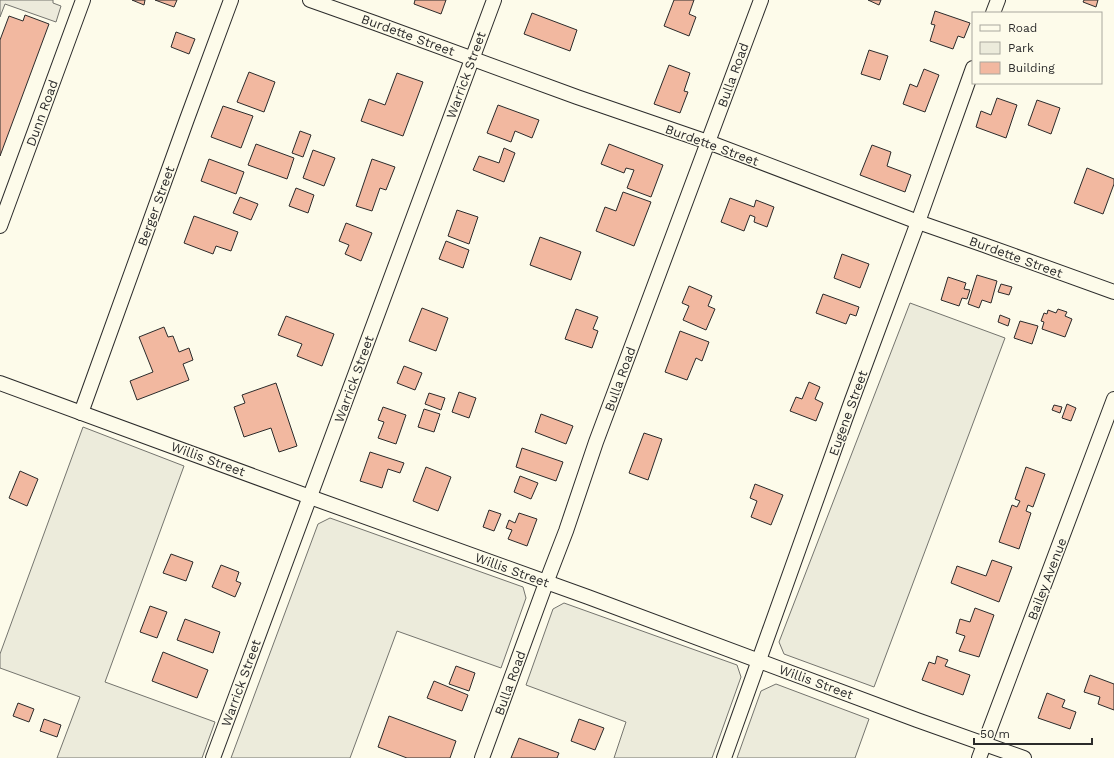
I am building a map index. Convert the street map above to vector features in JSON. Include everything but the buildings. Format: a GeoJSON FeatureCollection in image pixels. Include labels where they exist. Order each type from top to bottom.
{"type":"FeatureCollection","features":[{"type":"Feature","properties":{"kind":"street","name":"Dunn Road"},"geometry":{"type":"LineString","coordinates":[[0,226],[83,0]]}},
{"type":"Feature","properties":{"kind":"street","name":"Berger Street"},"geometry":{"type":"LineString","coordinates":[[82,413],[231,0]]}},
{"type":"Feature","properties":{"kind":"street","name":"Burdette Street"},"geometry":{"type":"LineString","coordinates":[[310,0],[577,97],[708,142],[918,222],[1114,292]]}},
{"type":"Feature","properties":{"kind":"street","name":"Warrick Street"},"geometry":{"type":"LineString","coordinates":[[213,758],[494,0]]}},
{"type":"Feature","properties":{"kind":"street","name":"Bulla Road"},"geometry":{"type":"LineString","coordinates":[[482,758],[566,531],[596,442],[761,0]]}},
{"type":"Feature","properties":{"kind":"street"},"geometry":{"type":"LineString","coordinates":[[993,12],[998,0]]}},
{"type":"Feature","properties":{"kind":"street","name":"Eugene Street"},"geometry":{"type":"LineString","coordinates":[[724,758],[972,71]]}},
{"type":"Feature","properties":{"kind":"street","name":"Willis Street"},"geometry":{"type":"LineString","coordinates":[[0,383],[1024,758]]}},
{"type":"Feature","properties":{"kind":"street","name":"Bailey Avenue"},"geometry":{"type":"LineString","coordinates":[[979,758],[1114,399]]}},
{"type":"Feature","properties":{"kind":"green space"},"geometry":{"type":"Polygon","coordinates":[[[910,303],[1005,338],[874,687],[784,654],[779,642],[910,303]]]}},
{"type":"Feature","properties":{"kind":"green space"},"geometry":{"type":"Polygon","coordinates":[[[83,427],[184,466],[105,682],[215,722],[202,758],[57,758],[80,697],[0,668],[0,654],[83,427]]]}},
{"type":"Feature","properties":{"kind":"green space"},"geometry":{"type":"Polygon","coordinates":[[[330,518],[523,587],[526,598],[501,668],[397,631],[350,758],[231,758],[318,524],[330,518]]]}},
{"type":"Feature","properties":{"kind":"green space"},"geometry":{"type":"Polygon","coordinates":[[[564,603],[737,665],[741,677],[712,758],[614,758],[626,722],[526,685],[553,609],[564,603]]]}},
{"type":"Feature","properties":{"kind":"green space"},"geometry":{"type":"Polygon","coordinates":[[[776,684],[869,719],[855,758],[737,758],[761,691],[776,684]]]}},
{"type":"Feature","properties":{"kind":"shaded area"},"geometry":{"type":"Polygon","coordinates":[[[0,0],[53,0],[53,3],[61,6],[56,22],[5,4],[0,17],[0,0]]]}}]}
